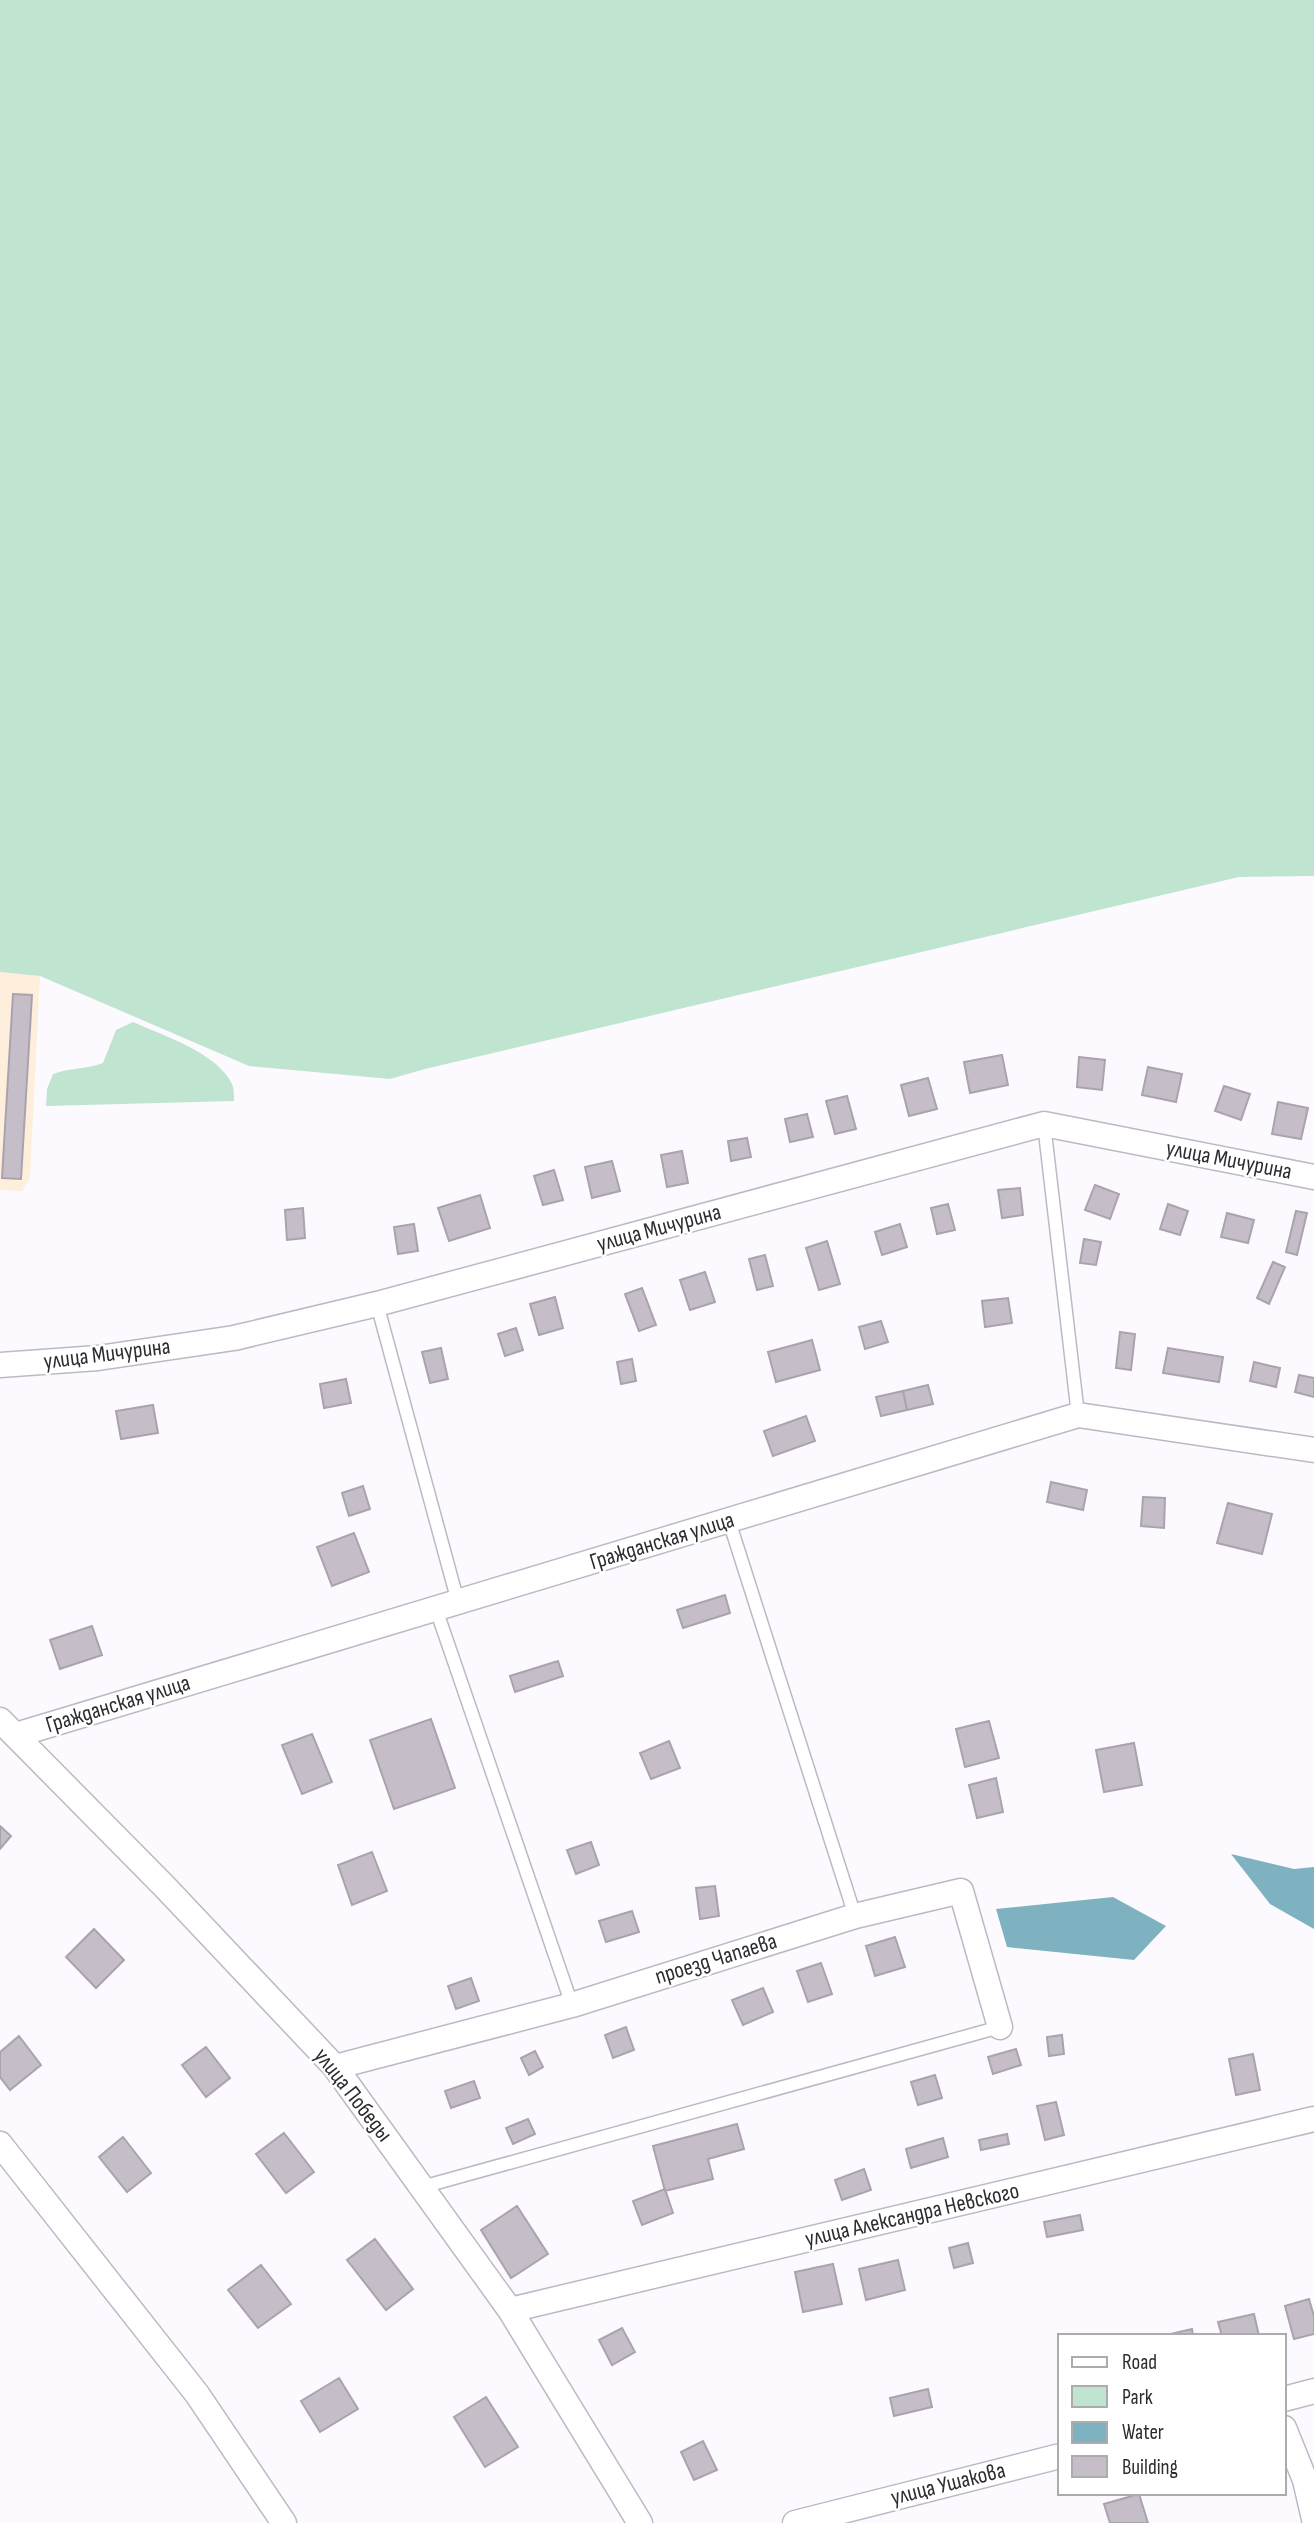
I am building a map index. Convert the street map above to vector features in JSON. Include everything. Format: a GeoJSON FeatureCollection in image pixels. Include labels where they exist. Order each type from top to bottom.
{"type":"FeatureCollection","features":[{"type":"Feature","properties":{"kind":"street","name":"улица Мичурина"},"geometry":{"type":"LineString","coordinates":[[0,1365],[98,1358],[234,1338],[377,1304],[1044,1124],[1314,1177]]}},
{"type":"Feature","properties":{"kind":"street","name":"Гражданская улица"},"geometry":{"type":"LineString","coordinates":[[8,1728],[447,1606],[1078,1415],[1314,1450]]}},
{"type":"Feature","properties":{"kind":"street","name":"улица Победы"},"geometry":{"type":"LineString","coordinates":[[8,1728],[165,1886],[335,2067],[510,2310],[640,2523]]}},
{"type":"Feature","properties":{"kind":"street","name":"проезд Чапаева"},"geometry":{"type":"LineString","coordinates":[[335,2067],[572,2005],[855,1916],[961,1891],[1000,2027]]}},
{"type":"Feature","properties":{"kind":"street","name":"улица Александра Невского"},"geometry":{"type":"LineString","coordinates":[[510,2310],[1314,2119]]}},
{"type":"Feature","properties":{"kind":"street"},"geometry":{"type":"LineString","coordinates":[[0,2144],[197,2394],[284,2523]]}},
{"type":"Feature","properties":{"kind":"street"},"geometry":{"type":"LineString","coordinates":[[1286,2398],[1314,2391]]}},
{"type":"Feature","properties":{"kind":"street"},"geometry":{"type":"LineString","coordinates":[[1286,2433],[1305,2480],[1314,2519]]}},
{"type":"Feature","properties":{"kind":"street","name":"улица Ушакова"},"geometry":{"type":"LineString","coordinates":[[795,2523],[1058,2457]]}},
{"type":"Feature","properties":{"kind":"lane"},"geometry":{"type":"LineString","coordinates":[[1044,1124],[1078,1415]]}},
{"type":"Feature","properties":{"kind":"lane"},"geometry":{"type":"LineString","coordinates":[[377,1304],[447,1606],[572,2005]]}},
{"type":"Feature","properties":{"kind":"lane"},"geometry":{"type":"LineString","coordinates":[[729,1521],[855,1916]]}},
{"type":"Feature","properties":{"kind":"lane"},"geometry":{"type":"LineString","coordinates":[[422,2187],[1000,2027]]}},
{"type":"Feature","properties":{"kind":"shaded area"},"geometry":{"type":"Polygon","coordinates":[[[0,972],[40,976],[30,1178],[22,1191],[0,1190],[0,972]]]}},
{"type":"Feature","properties":{"kind":"green space"},"geometry":{"type":"Polygon","coordinates":[[[0,0],[1314,0],[1314,876],[1239,877],[390,1079],[249,1066],[40,976],[0,972],[0,0]]]}},
{"type":"Feature","properties":{"kind":"green space"},"geometry":{"type":"Polygon","coordinates":[[[133,1022],[188,1046],[215,1063],[232,1084],[234,1101],[46,1106],[47,1089],[53,1074],[103,1063],[116,1030],[133,1022]]]}},
{"type":"Feature","properties":{"kind":"water"},"geometry":{"type":"Polygon","coordinates":[[[1231,1854],[1294,1869],[1314,1867],[1314,1929],[1270,1904],[1231,1854]]]}},
{"type":"Feature","properties":{"kind":"water"},"geometry":{"type":"Polygon","coordinates":[[[1113,1897],[1166,1926],[1134,1960],[1007,1947],[996,1909],[1113,1897]]]}},
{"type":"Feature","properties":{"kind":"building"},"geometry":{"type":"Polygon","coordinates":[[[13,994],[32,995],[21,1179],[2,1178],[13,994]]]}},
{"type":"Feature","properties":{"kind":"building"},"geometry":{"type":"Polygon","coordinates":[[[1002,1055],[1008,1085],[970,1093],[964,1062],[1002,1055]]]}},
{"type":"Feature","properties":{"kind":"building"},"geometry":{"type":"Polygon","coordinates":[[[1079,1057],[1105,1060],[1102,1090],[1077,1087],[1079,1057]]]}},
{"type":"Feature","properties":{"kind":"building"},"geometry":{"type":"Polygon","coordinates":[[[1148,1067],[1182,1074],[1176,1102],[1142,1095],[1148,1067]]]}},
{"type":"Feature","properties":{"kind":"building"},"geometry":{"type":"Polygon","coordinates":[[[928,1078],[937,1109],[909,1116],[901,1085],[928,1078]]]}},
{"type":"Feature","properties":{"kind":"building"},"geometry":{"type":"Polygon","coordinates":[[[1224,1086],[1250,1094],[1241,1120],[1215,1111],[1224,1086]]]}},
{"type":"Feature","properties":{"kind":"building"},"geometry":{"type":"Polygon","coordinates":[[[847,1096],[856,1129],[835,1134],[826,1101],[847,1096]]]}},
{"type":"Feature","properties":{"kind":"building"},"geometry":{"type":"Polygon","coordinates":[[[1278,1102],[1308,1108],[1301,1139],[1272,1134],[1278,1102]]]}},
{"type":"Feature","properties":{"kind":"building"},"geometry":{"type":"Polygon","coordinates":[[[807,1114],[813,1137],[790,1142],[785,1119],[807,1114]]]}},
{"type":"Feature","properties":{"kind":"building"},"geometry":{"type":"Polygon","coordinates":[[[747,1138],[751,1157],[731,1161],[728,1141],[747,1138]]]}},
{"type":"Feature","properties":{"kind":"building"},"geometry":{"type":"Polygon","coordinates":[[[682,1151],[688,1183],[667,1187],[661,1155],[682,1151]]]}},
{"type":"Feature","properties":{"kind":"building"},"geometry":{"type":"Polygon","coordinates":[[[612,1161],[620,1191],[592,1198],[585,1167],[612,1161]]]}},
{"type":"Feature","properties":{"kind":"building"},"geometry":{"type":"Polygon","coordinates":[[[554,1170],[563,1200],[543,1205],[534,1176],[554,1170]]]}},
{"type":"Feature","properties":{"kind":"building"},"geometry":{"type":"Polygon","coordinates":[[[1095,1185],[1119,1194],[1110,1219],[1085,1210],[1095,1185]]]}},
{"type":"Feature","properties":{"kind":"building"},"geometry":{"type":"Polygon","coordinates":[[[1020,1188],[1023,1215],[1002,1218],[998,1190],[1020,1188]]]}},
{"type":"Feature","properties":{"kind":"building"},"geometry":{"type":"Polygon","coordinates":[[[480,1195],[490,1228],[449,1241],[438,1208],[480,1195]]]}},
{"type":"Feature","properties":{"kind":"building"},"geometry":{"type":"Polygon","coordinates":[[[948,1204],[955,1230],[937,1234],[931,1208],[948,1204]]]}},
{"type":"Feature","properties":{"kind":"building"},"geometry":{"type":"Polygon","coordinates":[[[1168,1204],[1188,1211],[1180,1235],[1160,1229],[1168,1204]]]}},
{"type":"Feature","properties":{"kind":"building"},"geometry":{"type":"Polygon","coordinates":[[[303,1208],[305,1238],[287,1240],[285,1210],[303,1208]]]}},
{"type":"Feature","properties":{"kind":"building"},"geometry":{"type":"Polygon","coordinates":[[[1296,1211],[1307,1213],[1297,1255],[1286,1252],[1296,1211]]]}},
{"type":"Feature","properties":{"kind":"building"},"geometry":{"type":"Polygon","coordinates":[[[1227,1213],[1254,1220],[1248,1243],[1221,1237],[1227,1213]]]}},
{"type":"Feature","properties":{"kind":"building"},"geometry":{"type":"Polygon","coordinates":[[[414,1224],[418,1251],[398,1254],[394,1227],[414,1224]]]}},
{"type":"Feature","properties":{"kind":"building"},"geometry":{"type":"Polygon","coordinates":[[[900,1224],[907,1247],[882,1255],[875,1232],[900,1224]]]}},
{"type":"Feature","properties":{"kind":"building"},"geometry":{"type":"Polygon","coordinates":[[[1084,1239],[1101,1242],[1096,1265],[1080,1263],[1084,1239]]]}},
{"type":"Feature","properties":{"kind":"building"},"geometry":{"type":"Polygon","coordinates":[[[827,1241],[840,1284],[819,1290],[806,1248],[827,1241]]]}},
{"type":"Feature","properties":{"kind":"building"},"geometry":{"type":"Polygon","coordinates":[[[765,1255],[773,1286],[757,1290],[749,1259],[765,1255]]]}},
{"type":"Feature","properties":{"kind":"building"},"geometry":{"type":"Polygon","coordinates":[[[1273,1262],[1285,1267],[1269,1304],[1257,1298],[1273,1262]]]}},
{"type":"Feature","properties":{"kind":"building"},"geometry":{"type":"Polygon","coordinates":[[[705,1272],[715,1302],[690,1310],[680,1280],[705,1272]]]}},
{"type":"Feature","properties":{"kind":"building"},"geometry":{"type":"Polygon","coordinates":[[[642,1288],[656,1325],[639,1331],[625,1294],[642,1288]]]}},
{"type":"Feature","properties":{"kind":"building"},"geometry":{"type":"Polygon","coordinates":[[[555,1297],[563,1328],[539,1335],[530,1304],[555,1297]]]}},
{"type":"Feature","properties":{"kind":"building"},"geometry":{"type":"Polygon","coordinates":[[[1008,1298],[1012,1323],[985,1327],[982,1301],[1008,1298]]]}},
{"type":"Feature","properties":{"kind":"building"},"geometry":{"type":"Polygon","coordinates":[[[881,1321],[888,1342],[865,1349],[859,1327],[881,1321]]]}},
{"type":"Feature","properties":{"kind":"building"},"geometry":{"type":"Polygon","coordinates":[[[516,1328],[523,1350],[505,1356],[498,1334],[516,1328]]]}},
{"type":"Feature","properties":{"kind":"building"},"geometry":{"type":"Polygon","coordinates":[[[1120,1332],[1135,1334],[1131,1370],[1116,1368],[1120,1332]]]}},
{"type":"Feature","properties":{"kind":"building"},"geometry":{"type":"Polygon","coordinates":[[[812,1340],[820,1370],[776,1382],[768,1352],[812,1340]]]}},
{"type":"Feature","properties":{"kind":"building"},"geometry":{"type":"Polygon","coordinates":[[[441,1348],[448,1379],[430,1383],[422,1352],[441,1348]]]}},
{"type":"Feature","properties":{"kind":"building"},"geometry":{"type":"Polygon","coordinates":[[[1168,1348],[1223,1357],[1219,1382],[1163,1373],[1168,1348]]]}},
{"type":"Feature","properties":{"kind":"building"},"geometry":{"type":"Polygon","coordinates":[[[632,1359],[636,1381],[621,1384],[617,1362],[632,1359]]]}},
{"type":"Feature","properties":{"kind":"building"},"geometry":{"type":"Polygon","coordinates":[[[1254,1362],[1280,1368],[1276,1387],[1250,1381],[1254,1362]]]}},
{"type":"Feature","properties":{"kind":"building"},"geometry":{"type":"Polygon","coordinates":[[[1299,1375],[1314,1378],[1314,1397],[1295,1392],[1299,1375]]]}},
{"type":"Feature","properties":{"kind":"building"},"geometry":{"type":"Polygon","coordinates":[[[346,1379],[351,1403],[324,1408],[320,1384],[346,1379]]]}},
{"type":"Feature","properties":{"kind":"building"},"geometry":{"type":"Polygon","coordinates":[[[928,1385],[933,1404],[907,1410],[903,1391],[928,1385]]]}},
{"type":"Feature","properties":{"kind":"building"},"geometry":{"type":"Polygon","coordinates":[[[903,1391],[907,1410],[881,1416],[876,1397],[903,1391]]]}},
{"type":"Feature","properties":{"kind":"building"},"geometry":{"type":"Polygon","coordinates":[[[153,1405],[158,1433],[121,1439],[116,1411],[153,1405]]]}},
{"type":"Feature","properties":{"kind":"building"},"geometry":{"type":"Polygon","coordinates":[[[806,1416],[815,1441],[773,1456],[764,1431],[806,1416]]]}},
{"type":"Feature","properties":{"kind":"building"},"geometry":{"type":"Polygon","coordinates":[[[1051,1482],[1087,1490],[1083,1510],[1047,1502],[1051,1482]]]}},
{"type":"Feature","properties":{"kind":"building"},"geometry":{"type":"Polygon","coordinates":[[[363,1486],[370,1509],[349,1516],[342,1493],[363,1486]]]}},
{"type":"Feature","properties":{"kind":"building"},"geometry":{"type":"Polygon","coordinates":[[[1143,1497],[1165,1498],[1164,1528],[1141,1526],[1143,1497]]]}},
{"type":"Feature","properties":{"kind":"building"},"geometry":{"type":"Polygon","coordinates":[[[1228,1503],[1272,1514],[1262,1554],[1217,1543],[1228,1503]]]}},
{"type":"Feature","properties":{"kind":"building"},"geometry":{"type":"Polygon","coordinates":[[[354,1533],[369,1572],[332,1586],[317,1547],[354,1533]]]}},
{"type":"Feature","properties":{"kind":"building"},"geometry":{"type":"Polygon","coordinates":[[[725,1595],[730,1613],[683,1628],[677,1610],[725,1595]]]}},
{"type":"Feature","properties":{"kind":"building"},"geometry":{"type":"Polygon","coordinates":[[[92,1626],[102,1655],[60,1669],[50,1640],[92,1626]]]}},
{"type":"Feature","properties":{"kind":"building"},"geometry":{"type":"Polygon","coordinates":[[[558,1661],[563,1676],[515,1692],[510,1676],[558,1661]]]}},
{"type":"Feature","properties":{"kind":"building"},"geometry":{"type":"Polygon","coordinates":[[[431,1719],[455,1788],[394,1809],[370,1740],[431,1719]]]}},
{"type":"Feature","properties":{"kind":"building"},"geometry":{"type":"Polygon","coordinates":[[[989,1721],[999,1758],[965,1767],[956,1729],[989,1721]]]}},
{"type":"Feature","properties":{"kind":"building"},"geometry":{"type":"Polygon","coordinates":[[[312,1734],[332,1782],[302,1794],[282,1745],[312,1734]]]}},
{"type":"Feature","properties":{"kind":"building"},"geometry":{"type":"Polygon","coordinates":[[[669,1741],[680,1768],[651,1779],[640,1753],[669,1741]]]}},
{"type":"Feature","properties":{"kind":"building"},"geometry":{"type":"Polygon","coordinates":[[[1134,1743],[1142,1785],[1104,1792],[1096,1750],[1134,1743]]]}},
{"type":"Feature","properties":{"kind":"building"},"geometry":{"type":"Polygon","coordinates":[[[996,1778],[1003,1812],[977,1818],[969,1785],[996,1778]]]}},
{"type":"Feature","properties":{"kind":"building"},"geometry":{"type":"Polygon","coordinates":[[[0,1826],[11,1836],[0,1849],[0,1826]]]}},
{"type":"Feature","properties":{"kind":"building"},"geometry":{"type":"Polygon","coordinates":[[[591,1842],[599,1865],[576,1874],[567,1850],[591,1842]]]}},
{"type":"Feature","properties":{"kind":"building"},"geometry":{"type":"Polygon","coordinates":[[[372,1852],[387,1891],[352,1905],[338,1865],[372,1852]]]}},
{"type":"Feature","properties":{"kind":"building"},"geometry":{"type":"Polygon","coordinates":[[[715,1886],[719,1916],[700,1919],[696,1888],[715,1886]]]}},
{"type":"Feature","properties":{"kind":"building"},"geometry":{"type":"Polygon","coordinates":[[[632,1911],[639,1932],[606,1942],[599,1921],[632,1911]]]}},
{"type":"Feature","properties":{"kind":"building"},"geometry":{"type":"Polygon","coordinates":[[[94,1929],[124,1960],[96,1988],[66,1957],[94,1929]]]}},
{"type":"Feature","properties":{"kind":"building"},"geometry":{"type":"Polygon","coordinates":[[[895,1937],[905,1967],[875,1976],[866,1946],[895,1937]]]}},
{"type":"Feature","properties":{"kind":"building"},"geometry":{"type":"Polygon","coordinates":[[[821,1963],[832,1994],[808,2002],[797,1971],[821,1963]]]}},
{"type":"Feature","properties":{"kind":"building"},"geometry":{"type":"Polygon","coordinates":[[[471,1978],[479,2001],[456,2009],[448,1986],[471,1978]]]}},
{"type":"Feature","properties":{"kind":"building"},"geometry":{"type":"Polygon","coordinates":[[[763,1988],[773,2012],[743,2025],[732,2000],[763,1988]]]}},
{"type":"Feature","properties":{"kind":"building"},"geometry":{"type":"Polygon","coordinates":[[[626,2027],[634,2050],[613,2058],[605,2035],[626,2027]]]}},
{"type":"Feature","properties":{"kind":"building"},"geometry":{"type":"Polygon","coordinates":[[[1062,2035],[1064,2054],[1049,2056],[1047,2037],[1062,2035]]]}},
{"type":"Feature","properties":{"kind":"building"},"geometry":{"type":"Polygon","coordinates":[[[19,2036],[41,2065],[10,2090],[0,2077],[0,2052],[19,2036]]]}},
{"type":"Feature","properties":{"kind":"building"},"geometry":{"type":"Polygon","coordinates":[[[206,2047],[230,2078],[206,2097],[182,2065],[206,2047]]]}},
{"type":"Feature","properties":{"kind":"building"},"geometry":{"type":"Polygon","coordinates":[[[1016,2049],[1021,2065],[993,2074],[988,2057],[1016,2049]]]}},
{"type":"Feature","properties":{"kind":"building"},"geometry":{"type":"Polygon","coordinates":[[[535,2051],[543,2067],[529,2075],[521,2058],[535,2051]]]}},
{"type":"Feature","properties":{"kind":"building"},"geometry":{"type":"Polygon","coordinates":[[[1253,2054],[1260,2090],[1236,2095],[1229,2059],[1253,2054]]]}},
{"type":"Feature","properties":{"kind":"building"},"geometry":{"type":"Polygon","coordinates":[[[935,2075],[942,2098],[918,2105],[911,2082],[935,2075]]]}},
{"type":"Feature","properties":{"kind":"building"},"geometry":{"type":"Polygon","coordinates":[[[474,2081],[480,2098],[451,2108],[445,2091],[474,2081]]]}},
{"type":"Feature","properties":{"kind":"building"},"geometry":{"type":"Polygon","coordinates":[[[1056,2102],[1064,2135],[1045,2140],[1037,2106],[1056,2102]]]}},
{"type":"Feature","properties":{"kind":"building"},"geometry":{"type":"Polygon","coordinates":[[[528,2119],[535,2134],[513,2144],[506,2128],[528,2119]]]}},
{"type":"Feature","properties":{"kind":"building"},"geometry":{"type":"Polygon","coordinates":[[[737,2124],[744,2149],[708,2159],[713,2179],[665,2191],[653,2146],[737,2124]]]}},
{"type":"Feature","properties":{"kind":"building"},"geometry":{"type":"Polygon","coordinates":[[[284,2133],[314,2172],[286,2193],[256,2154],[284,2133]]]}},
{"type":"Feature","properties":{"kind":"building"},"geometry":{"type":"Polygon","coordinates":[[[1007,2134],[1009,2144],[981,2150],[979,2140],[1007,2134]]]}},
{"type":"Feature","properties":{"kind":"building"},"geometry":{"type":"Polygon","coordinates":[[[123,2137],[151,2173],[127,2192],[99,2157],[123,2137]]]}},
{"type":"Feature","properties":{"kind":"building"},"geometry":{"type":"Polygon","coordinates":[[[943,2138],[948,2157],[911,2168],[906,2149],[943,2138]]]}},
{"type":"Feature","properties":{"kind":"building"},"geometry":{"type":"Polygon","coordinates":[[[864,2169],[871,2190],[842,2200],[835,2180],[864,2169]]]}},
{"type":"Feature","properties":{"kind":"building"},"geometry":{"type":"Polygon","coordinates":[[[665,2189],[673,2213],[642,2225],[633,2201],[665,2189]]]}},
{"type":"Feature","properties":{"kind":"building"},"geometry":{"type":"Polygon","coordinates":[[[517,2206],[548,2254],[511,2278],[481,2230],[517,2206]]]}},
{"type":"Feature","properties":{"kind":"building"},"geometry":{"type":"Polygon","coordinates":[[[1080,2215],[1083,2230],[1047,2237],[1044,2222],[1080,2215]]]}},
{"type":"Feature","properties":{"kind":"building"},"geometry":{"type":"Polygon","coordinates":[[[375,2239],[413,2289],[386,2310],[347,2260],[375,2239]]]}},
{"type":"Feature","properties":{"kind":"building"},"geometry":{"type":"Polygon","coordinates":[[[968,2243],[973,2263],[954,2268],[949,2248],[968,2243]]]}},
{"type":"Feature","properties":{"kind":"building"},"geometry":{"type":"Polygon","coordinates":[[[898,2260],[905,2290],[866,2300],[859,2269],[898,2260]]]}},
{"type":"Feature","properties":{"kind":"building"},"geometry":{"type":"Polygon","coordinates":[[[833,2264],[842,2304],[803,2312],[795,2272],[833,2264]]]}},
{"type":"Feature","properties":{"kind":"building"},"geometry":{"type":"Polygon","coordinates":[[[261,2265],[291,2304],[258,2328],[228,2290],[261,2265]]]}},
{"type":"Feature","properties":{"kind":"building"},"geometry":{"type":"Polygon","coordinates":[[[1309,2299],[1314,2316],[1314,2334],[1294,2339],[1285,2306],[1309,2299]]]}},
{"type":"Feature","properties":{"kind":"building"},"geometry":{"type":"Polygon","coordinates":[[[1254,2314],[1259,2334],[1221,2334],[1218,2322],[1254,2314]]]}},
{"type":"Feature","properties":{"kind":"building"},"geometry":{"type":"Polygon","coordinates":[[[622,2328],[635,2352],[612,2365],[599,2340],[622,2328]]]}},
{"type":"Feature","properties":{"kind":"building"},"geometry":{"type":"Polygon","coordinates":[[[1192,2329],[1193,2334],[1171,2334],[1192,2329]]]}},
{"type":"Feature","properties":{"kind":"building"},"geometry":{"type":"Polygon","coordinates":[[[339,2378],[358,2409],[320,2432],[301,2401],[339,2378]]]}},
{"type":"Feature","properties":{"kind":"building"},"geometry":{"type":"Polygon","coordinates":[[[928,2389],[932,2407],[894,2416],[890,2398],[928,2389]]]}},
{"type":"Feature","properties":{"kind":"building"},"geometry":{"type":"Polygon","coordinates":[[[486,2397],[518,2447],[485,2467],[454,2417],[486,2397]]]}},
{"type":"Feature","properties":{"kind":"building"},"geometry":{"type":"Polygon","coordinates":[[[703,2441],[717,2470],[694,2480],[681,2452],[703,2441]]]}},
{"type":"Feature","properties":{"kind":"building"},"geometry":{"type":"Polygon","coordinates":[[[1139,2495],[1148,2523],[1110,2523],[1104,2504],[1139,2495]]]}}]}
